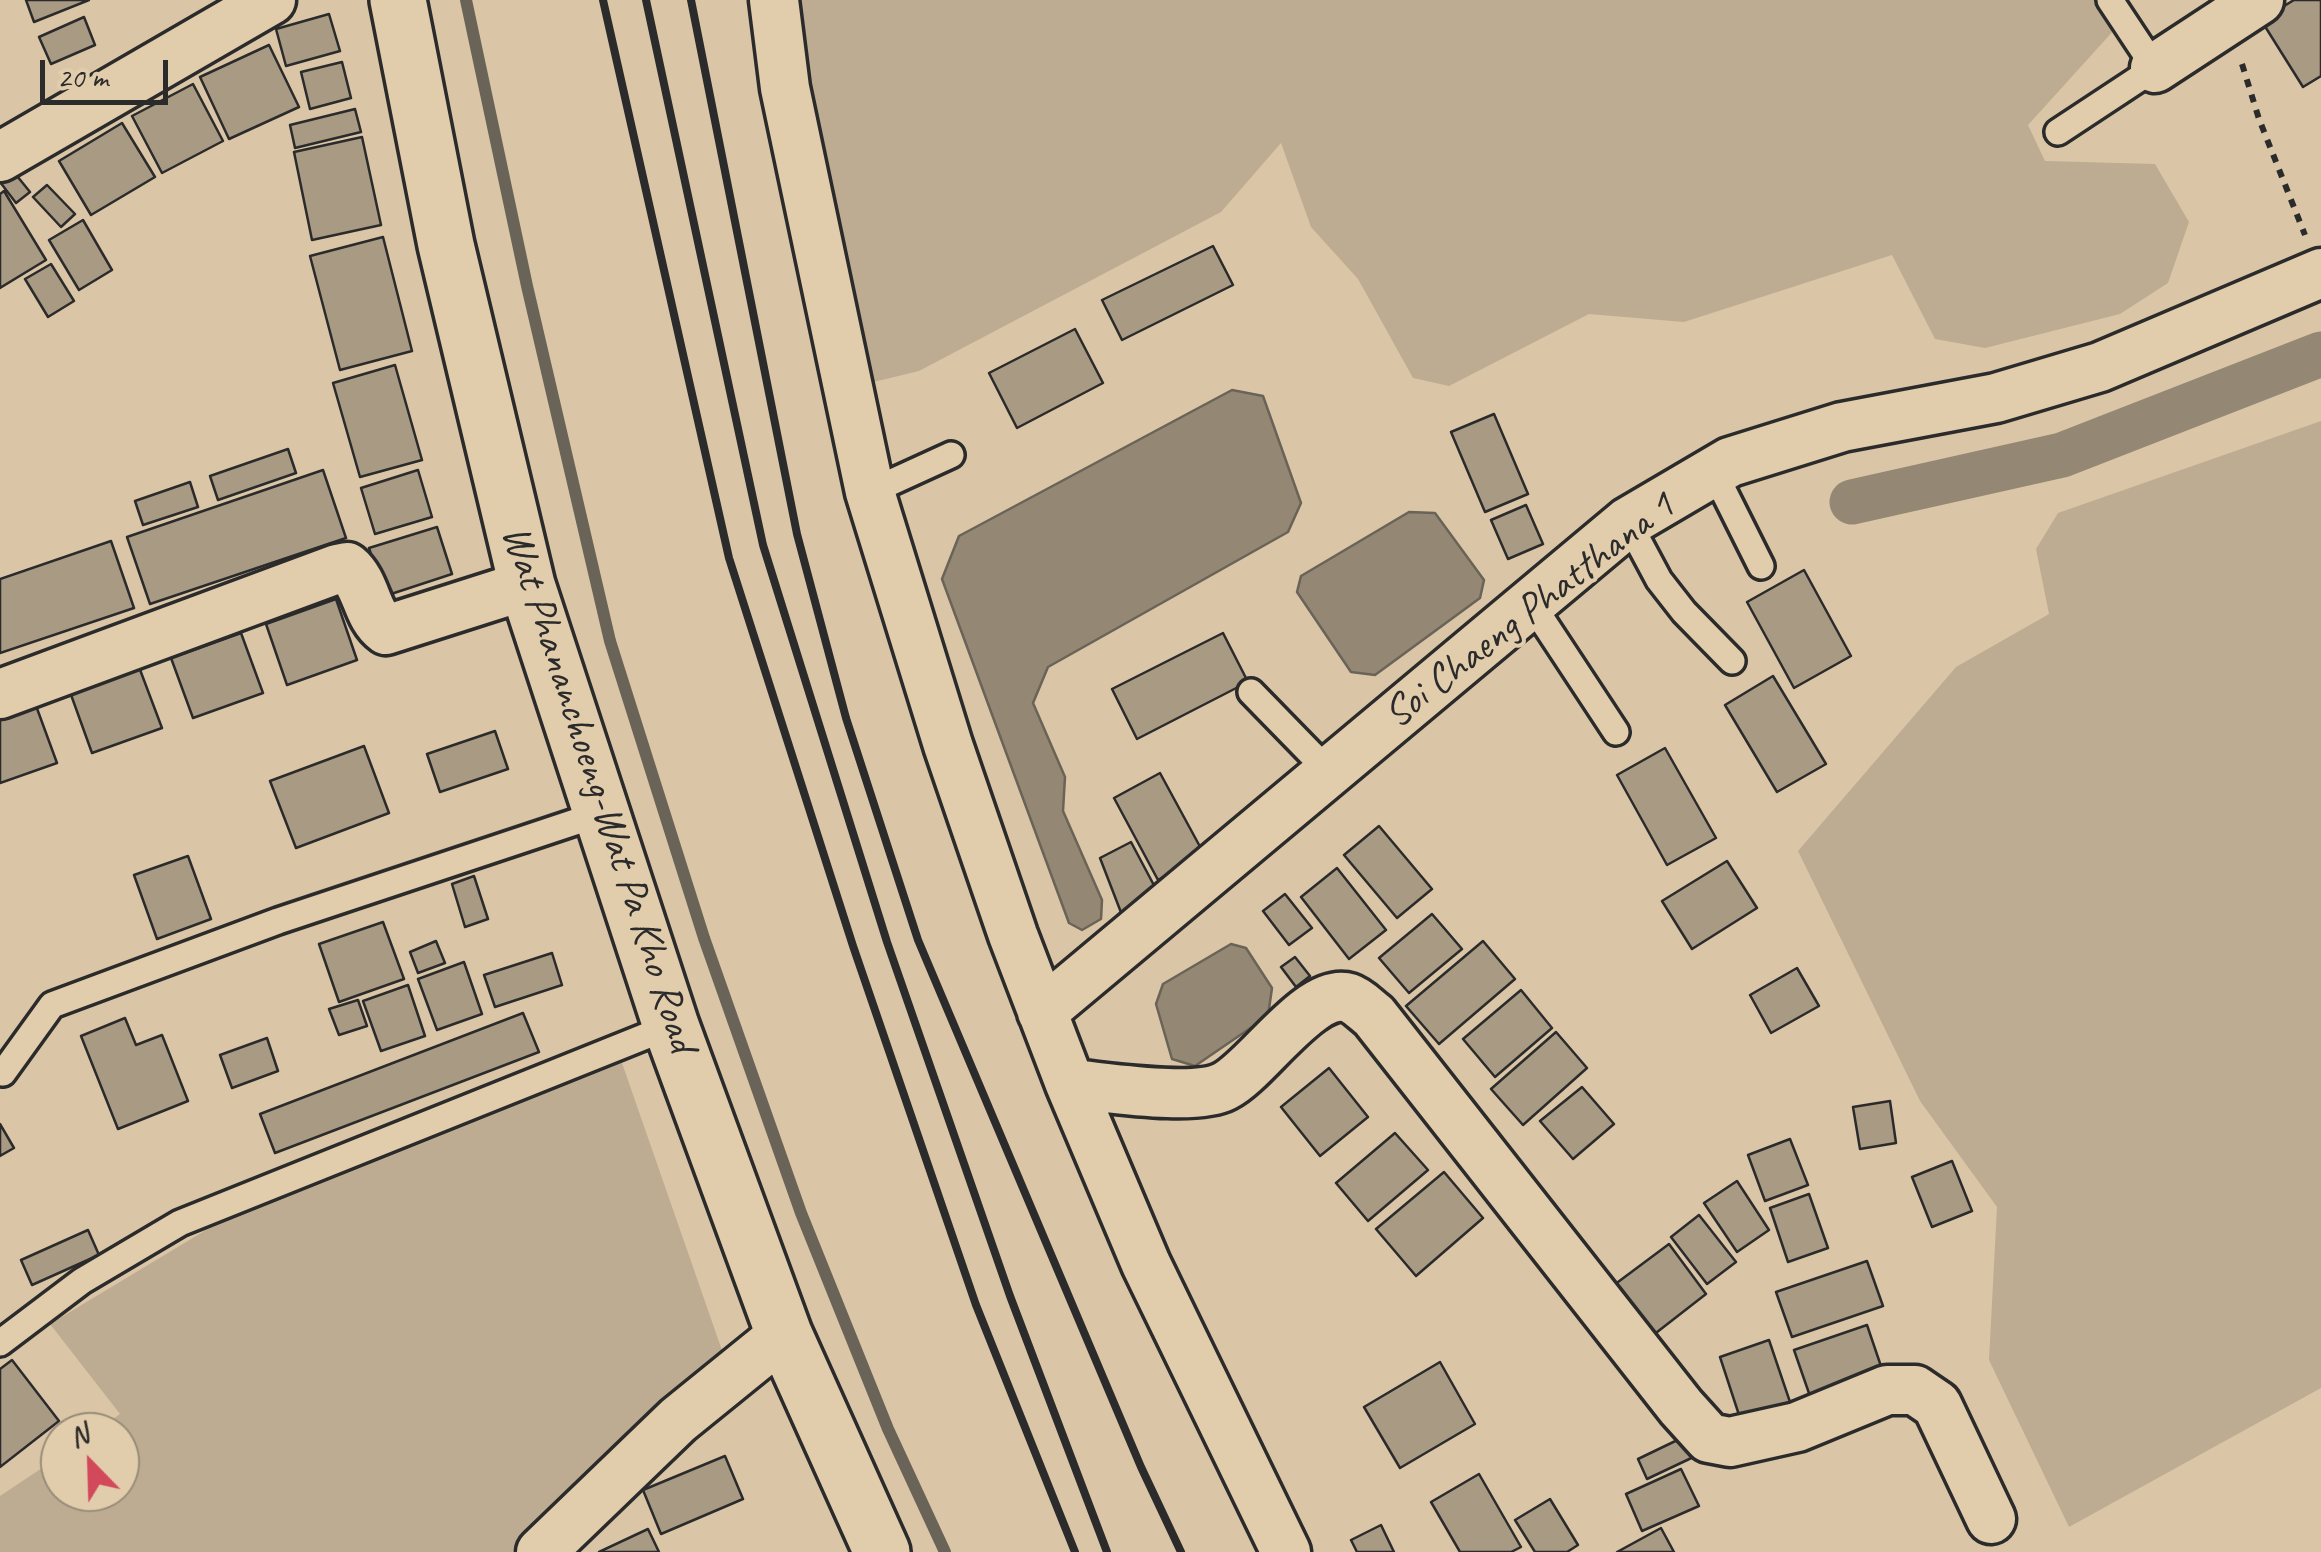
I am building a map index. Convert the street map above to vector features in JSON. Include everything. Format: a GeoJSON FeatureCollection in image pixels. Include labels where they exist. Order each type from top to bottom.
{"type":"FeatureCollection","features":[{"type":"Feature","properties":{"kind":"main road","name":"Wat Phananchoeng-Wat Pa Kho Road"},"geometry":{"type":"LineString","coordinates":[[398,0],[446,245],[526,585],[671,1026],[784,1334],[882,1552]]}},
{"type":"Feature","properties":{"kind":"street"},"geometry":{"type":"LineString","coordinates":[[0,157],[271,0]]}},
{"type":"Feature","properties":{"kind":"street"},"geometry":{"type":"LineString","coordinates":[[774,0],[788,108],[870,492],[948,746],[1070,1084],[1146,1264],[1286,1552]]}},
{"type":"Feature","properties":{"kind":"street"},"geometry":{"type":"LineString","coordinates":[[2155,68],[2244,10]]}},
{"type":"Feature","properties":{"kind":"street","name":"Soi Chaeng Phatthana 1"},"geometry":{"type":"LineString","coordinates":[[1042,1012],[1628,522],[1730,462],[1842,427],[1996,398],[2100,367],[2320,273]]}},
{"type":"Feature","properties":{"kind":"street"},"geometry":{"type":"LineString","coordinates":[[0,694],[337,569],[347,567],[357,575],[380,627],[386,630],[526,585]]}},
{"type":"Feature","properties":{"kind":"street"},"geometry":{"type":"LineString","coordinates":[[1070,1084],[1188,1094],[1225,1087],[1313,1008],[1336,996],[1352,999],[1374,1016],[1709,1438],[1730,1442],[1797,1427],[1887,1390],[1915,1390],[1936,1404],[1991,1519]]}},
{"type":"Feature","properties":{"kind":"street"},"geometry":{"type":"LineString","coordinates":[[541,1552],[678,1420],[784,1334]]}},
{"type":"Feature","properties":{"kind":"lane"},"geometry":{"type":"LineString","coordinates":[[2058,132],[2155,68],[2110,0]]}},
{"type":"Feature","properties":{"kind":"lane"},"geometry":{"type":"LineString","coordinates":[[870,492],[951,455]]}},
{"type":"Feature","properties":{"kind":"lane"},"geometry":{"type":"LineString","coordinates":[[1714,472],[1761,566]]}},
{"type":"Feature","properties":{"kind":"lane"},"geometry":{"type":"LineString","coordinates":[[1628,522],[1659,580],[1732,661]]}},
{"type":"Feature","properties":{"kind":"lane"},"geometry":{"type":"LineString","coordinates":[[1531,604],[1616,732]]}},
{"type":"Feature","properties":{"kind":"lane"},"geometry":{"type":"LineString","coordinates":[[1251,692],[1329,772]]}},
{"type":"Feature","properties":{"kind":"lane"},"geometry":{"type":"LineString","coordinates":[[3,1073],[52,1005],[278,921],[602,813]]}},
{"type":"Feature","properties":{"kind":"lane"},"geometry":{"type":"LineString","coordinates":[[0,1343],[82,1281],[180,1223],[671,1026]]}},
{"type":"Feature","properties":{"kind":"path"},"geometry":{"type":"LineString","coordinates":[[2244,10],[2259,118],[2320,273]]}},
{"type":"Feature","properties":{"kind":"shaded area"},"geometry":{"type":"Polygon","coordinates":[[[788,0],[2120,0],[2125,18],[2028,125],[2045,161],[2155,164],[2189,222],[2168,283],[2120,314],[1985,348],[1935,339],[1892,255],[1684,322],[1589,314],[1449,386],[1413,378],[1358,279],[1311,227],[1281,143],[1221,212],[919,371],[865,384],[788,0]]]}},
{"type":"Feature","properties":{"kind":"shaded area"},"geometry":{"type":"Polygon","coordinates":[[[1232,390],[1263,396],[1301,503],[1288,532],[1048,667],[1033,703],[1065,777],[1063,811],[1102,900],[1101,919],[1082,930],[1069,923],[942,579],[959,536],[1232,390]]]}},
{"type":"Feature","properties":{"kind":"shaded area"},"geometry":{"type":"Polygon","coordinates":[[[2321,421],[2321,1388],[2069,1527],[1989,1360],[1997,1207],[1920,1101],[1798,851],[1956,667],[2049,614],[2036,549],[2058,513],[2321,421]]]}},
{"type":"Feature","properties":{"kind":"shaded area"},"geometry":{"type":"Polygon","coordinates":[[[1409,512],[1435,513],[1484,580],[1480,598],[1375,675],[1351,672],[1297,592],[1301,576],[1409,512]]]}},
{"type":"Feature","properties":{"kind":"shaded area"},"geometry":{"type":"Polygon","coordinates":[[[1231,944],[1246,948],[1272,988],[1268,1016],[1195,1066],[1172,1059],[1156,1004],[1163,984],[1231,944]]]}},
{"type":"Feature","properties":{"kind":"shaded area"},"geometry":{"type":"Polygon","coordinates":[[[622,1063],[725,1359],[512,1552],[0,1552],[0,1496],[40,1469],[40,1512],[140,1512],[140,1412],[118,1412],[50,1324],[206,1230],[622,1063]]]}},
{"type":"Feature","properties":{"kind":"building"},"geometry":{"type":"Polygon","coordinates":[[[26,0],[89,0],[34,22],[26,0]]]}},
{"type":"Feature","properties":{"kind":"building"},"geometry":{"type":"Polygon","coordinates":[[[2294,0],[2321,0],[2321,76],[2303,87],[2261,20],[2294,0]]]}},
{"type":"Feature","properties":{"kind":"building"},"geometry":{"type":"Polygon","coordinates":[[[329,14],[340,51],[286,66],[276,29],[329,14]]]}},
{"type":"Feature","properties":{"kind":"building"},"geometry":{"type":"Polygon","coordinates":[[[84,17],[95,45],[51,64],[39,37],[84,17]]]}},
{"type":"Feature","properties":{"kind":"building"},"geometry":{"type":"Polygon","coordinates":[[[269,45],[299,107],[229,139],[200,77],[269,45]]]}},
{"type":"Feature","properties":{"kind":"building"},"geometry":{"type":"Polygon","coordinates":[[[342,62],[351,98],[310,109],[301,72],[342,62]]]}},
{"type":"Feature","properties":{"kind":"building"},"geometry":{"type":"Polygon","coordinates":[[[193,84],[223,141],[162,173],[132,116],[193,84]]]}},
{"type":"Feature","properties":{"kind":"building"},"geometry":{"type":"Polygon","coordinates":[[[355,109],[361,132],[295,148],[290,125],[355,109]]]}},
{"type":"Feature","properties":{"kind":"building"},"geometry":{"type":"Polygon","coordinates":[[[122,123],[155,177],[91,215],[59,161],[122,123]]]}},
{"type":"Feature","properties":{"kind":"building"},"geometry":{"type":"Polygon","coordinates":[[[362,137],[381,225],[312,240],[294,152],[362,137]]]}},
{"type":"Feature","properties":{"kind":"building"},"geometry":{"type":"Polygon","coordinates":[[[13,171],[30,192],[16,203],[0,182],[13,171]]]}},
{"type":"Feature","properties":{"kind":"building"},"geometry":{"type":"Polygon","coordinates":[[[47,185],[75,214],[61,227],[33,197],[47,185]]]}},
{"type":"Feature","properties":{"kind":"building"},"geometry":{"type":"Polygon","coordinates":[[[4,191],[46,260],[0,288],[0,194],[4,191]]]}},
{"type":"Feature","properties":{"kind":"building"},"geometry":{"type":"Polygon","coordinates":[[[83,220],[112,270],[79,290],[49,240],[83,220]]]}},
{"type":"Feature","properties":{"kind":"building"},"geometry":{"type":"Polygon","coordinates":[[[383,237],[412,351],[340,370],[310,256],[383,237]]]}},
{"type":"Feature","properties":{"kind":"building"},"geometry":{"type":"Polygon","coordinates":[[[1213,246],[1233,285],[1122,340],[1102,300],[1213,246]]]}},
{"type":"Feature","properties":{"kind":"building"},"geometry":{"type":"Polygon","coordinates":[[[51,264],[74,301],[48,317],[25,279],[51,264]]]}},
{"type":"Feature","properties":{"kind":"building"},"geometry":{"type":"Polygon","coordinates":[[[1075,329],[1103,383],[1017,428],[989,373],[1075,329]]]}},
{"type":"Feature","properties":{"kind":"building"},"geometry":{"type":"Polygon","coordinates":[[[395,365],[422,460],[360,477],[333,383],[395,365]]]}},
{"type":"Feature","properties":{"kind":"building"},"geometry":{"type":"Polygon","coordinates":[[[1494,414],[1528,494],[1485,512],[1451,432],[1494,414]]]}},
{"type":"Feature","properties":{"kind":"building"},"geometry":{"type":"Polygon","coordinates":[[[288,449],[296,473],[218,500],[210,476],[288,449]]]}},
{"type":"Feature","properties":{"kind":"building"},"geometry":{"type":"Polygon","coordinates":[[[323,470],[346,538],[150,604],[127,537],[323,470]]]}},
{"type":"Feature","properties":{"kind":"building"},"geometry":{"type":"Polygon","coordinates":[[[418,470],[432,517],[375,534],[361,488],[418,470]]]}},
{"type":"Feature","properties":{"kind":"building"},"geometry":{"type":"Polygon","coordinates":[[[190,482],[198,507],[143,525],[135,501],[190,482]]]}},
{"type":"Feature","properties":{"kind":"building"},"geometry":{"type":"Polygon","coordinates":[[[1526,505],[1543,544],[1508,559],[1491,520],[1526,505]]]}},
{"type":"Feature","properties":{"kind":"building"},"geometry":{"type":"Polygon","coordinates":[[[437,527],[452,574],[385,596],[369,548],[437,527]]]}},
{"type":"Feature","properties":{"kind":"building"},"geometry":{"type":"Polygon","coordinates":[[[111,541],[134,608],[0,653],[0,579],[111,541]]]}},
{"type":"Feature","properties":{"kind":"building"},"geometry":{"type":"Polygon","coordinates":[[[1804,570],[1851,656],[1794,688],[1747,602],[1804,570]]]}},
{"type":"Feature","properties":{"kind":"building"},"geometry":{"type":"Polygon","coordinates":[[[336,599],[357,660],[287,685],[266,624],[336,599]]]}},
{"type":"Feature","properties":{"kind":"building"},"geometry":{"type":"Polygon","coordinates":[[[241,633],[263,693],[193,718],[171,658],[241,633]]]}},
{"type":"Feature","properties":{"kind":"building"},"geometry":{"type":"Polygon","coordinates":[[[1223,633],[1248,682],[1137,739],[1112,689],[1223,633]]]}},
{"type":"Feature","properties":{"kind":"building"},"geometry":{"type":"Polygon","coordinates":[[[139,667],[162,728],[92,753],[70,692],[139,667]]]}},
{"type":"Feature","properties":{"kind":"building"},"geometry":{"type":"Polygon","coordinates":[[[1773,676],[1826,764],[1777,792],[1725,705],[1773,676]]]}},
{"type":"Feature","properties":{"kind":"building"},"geometry":{"type":"Polygon","coordinates":[[[35,703],[57,763],[0,783],[0,715],[35,703]]]}},
{"type":"Feature","properties":{"kind":"building"},"geometry":{"type":"Polygon","coordinates":[[[495,731],[508,769],[440,792],[427,754],[495,731]]]}},
{"type":"Feature","properties":{"kind":"building"},"geometry":{"type":"Polygon","coordinates":[[[364,746],[389,813],[296,848],[270,781],[364,746]]]}},
{"type":"Feature","properties":{"kind":"building"},"geometry":{"type":"Polygon","coordinates":[[[1665,748],[1716,838],[1667,865],[1617,775],[1665,748]]]}},
{"type":"Feature","properties":{"kind":"building"},"geometry":{"type":"Polygon","coordinates":[[[1160,773],[1204,854],[1158,880],[1114,798],[1160,773]]]}},
{"type":"Feature","properties":{"kind":"building"},"geometry":{"type":"Polygon","coordinates":[[[1379,826],[1432,889],[1397,918],[1344,855],[1379,826]]]}},
{"type":"Feature","properties":{"kind":"building"},"geometry":{"type":"Polygon","coordinates":[[[1131,842],[1157,891],[1122,915],[1100,858],[1131,842]]]}},
{"type":"Feature","properties":{"kind":"building"},"geometry":{"type":"Polygon","coordinates":[[[188,856],[211,919],[157,939],[134,875],[188,856]]]}},
{"type":"Feature","properties":{"kind":"building"},"geometry":{"type":"Polygon","coordinates":[[[1727,861],[1757,908],[1692,949],[1662,901],[1727,861]]]}},
{"type":"Feature","properties":{"kind":"building"},"geometry":{"type":"Polygon","coordinates":[[[1337,868],[1386,930],[1349,959],[1301,897],[1337,868]]]}},
{"type":"Feature","properties":{"kind":"building"},"geometry":{"type":"Polygon","coordinates":[[[474,876],[488,919],[465,927],[452,884],[474,876]]]}},
{"type":"Feature","properties":{"kind":"building"},"geometry":{"type":"Polygon","coordinates":[[[1285,894],[1312,928],[1289,945],[1263,911],[1285,894]]]}},
{"type":"Feature","properties":{"kind":"building"},"geometry":{"type":"Polygon","coordinates":[[[1432,914],[1462,949],[1409,993],[1379,958],[1432,914]]]}},
{"type":"Feature","properties":{"kind":"building"},"geometry":{"type":"Polygon","coordinates":[[[383,922],[404,979],[339,1002],[319,944],[383,922]]]}},
{"type":"Feature","properties":{"kind":"building"},"geometry":{"type":"Polygon","coordinates":[[[436,941],[445,963],[418,973],[410,952],[436,941]]]}},
{"type":"Feature","properties":{"kind":"building"},"geometry":{"type":"Polygon","coordinates":[[[1483,941],[1515,979],[1439,1044],[1406,1006],[1483,941]]]}},
{"type":"Feature","properties":{"kind":"building"},"geometry":{"type":"Polygon","coordinates":[[[552,953],[562,985],[495,1007],[484,975],[552,953]]]}},
{"type":"Feature","properties":{"kind":"building"},"geometry":{"type":"Polygon","coordinates":[[[1295,957],[1310,976],[1296,987],[1281,967],[1295,957]]]}},
{"type":"Feature","properties":{"kind":"building"},"geometry":{"type":"Polygon","coordinates":[[[464,962],[482,1014],[437,1030],[418,979],[464,962]]]}},
{"type":"Feature","properties":{"kind":"building"},"geometry":{"type":"Polygon","coordinates":[[[1797,968],[1819,1006],[1771,1033],[1750,995],[1797,968]]]}},
{"type":"Feature","properties":{"kind":"building"},"geometry":{"type":"Polygon","coordinates":[[[408,985],[425,1036],[381,1051],[363,1001],[408,985]]]}},
{"type":"Feature","properties":{"kind":"building"},"geometry":{"type":"Polygon","coordinates":[[[1521,990],[1552,1028],[1495,1077],[1463,1039],[1521,990]]]}},
{"type":"Feature","properties":{"kind":"building"},"geometry":{"type":"Polygon","coordinates":[[[358,1000],[367,1026],[339,1035],[329,1009],[358,1000]]]}},
{"type":"Feature","properties":{"kind":"building"},"geometry":{"type":"Polygon","coordinates":[[[523,1013],[539,1052],[275,1153],[260,1114],[523,1013]]]}},
{"type":"Feature","properties":{"kind":"building"},"geometry":{"type":"Polygon","coordinates":[[[125,1018],[136,1045],[162,1035],[188,1101],[118,1129],[81,1036],[125,1018]]]}},
{"type":"Feature","properties":{"kind":"building"},"geometry":{"type":"Polygon","coordinates":[[[1556,1032],[1587,1068],[1523,1125],[1491,1089],[1556,1032]]]}},
{"type":"Feature","properties":{"kind":"building"},"geometry":{"type":"Polygon","coordinates":[[[267,1038],[278,1071],[232,1088],[220,1055],[267,1038]]]}},
{"type":"Feature","properties":{"kind":"building"},"geometry":{"type":"Polygon","coordinates":[[[1329,1068],[1368,1117],[1320,1156],[1281,1107],[1329,1068]]]}},
{"type":"Feature","properties":{"kind":"building"},"geometry":{"type":"Polygon","coordinates":[[[1582,1087],[1614,1124],[1573,1159],[1540,1121],[1582,1087]]]}},
{"type":"Feature","properties":{"kind":"building"},"geometry":{"type":"Polygon","coordinates":[[[1890,1101],[1896,1143],[1860,1149],[1853,1107],[1890,1101]]]}},
{"type":"Feature","properties":{"kind":"building"},"geometry":{"type":"Polygon","coordinates":[[[0,1124],[14,1148],[0,1156],[0,1124]]]}},
{"type":"Feature","properties":{"kind":"building"},"geometry":{"type":"Polygon","coordinates":[[[1395,1133],[1428,1170],[1368,1221],[1336,1183],[1395,1133]]]}},
{"type":"Feature","properties":{"kind":"building"},"geometry":{"type":"Polygon","coordinates":[[[1790,1139],[1808,1185],[1765,1201],[1748,1155],[1790,1139]]]}},
{"type":"Feature","properties":{"kind":"building"},"geometry":{"type":"Polygon","coordinates":[[[1952,1161],[1972,1211],[1932,1227],[1912,1177],[1952,1161]]]}},
{"type":"Feature","properties":{"kind":"building"},"geometry":{"type":"Polygon","coordinates":[[[1444,1172],[1483,1218],[1416,1276],[1376,1229],[1444,1172]]]}},
{"type":"Feature","properties":{"kind":"building"},"geometry":{"type":"Polygon","coordinates":[[[1737,1181],[1769,1230],[1737,1252],[1704,1203],[1737,1181]]]}},
{"type":"Feature","properties":{"kind":"building"},"geometry":{"type":"Polygon","coordinates":[[[1809,1194],[1828,1248],[1788,1262],[1770,1208],[1809,1194]]]}},
{"type":"Feature","properties":{"kind":"building"},"geometry":{"type":"Polygon","coordinates":[[[1699,1215],[1736,1262],[1707,1284],[1671,1237],[1699,1215]]]}},
{"type":"Feature","properties":{"kind":"building"},"geometry":{"type":"Polygon","coordinates":[[[88,1230],[99,1255],[32,1285],[21,1260],[88,1230]]]}},
{"type":"Feature","properties":{"kind":"building"},"geometry":{"type":"Polygon","coordinates":[[[1669,1244],[1706,1294],[1652,1336],[1614,1285],[1669,1244]]]}},
{"type":"Feature","properties":{"kind":"building"},"geometry":{"type":"Polygon","coordinates":[[[1867,1261],[1883,1306],[1792,1337],[1776,1292],[1867,1261]]]}},
{"type":"Feature","properties":{"kind":"building"},"geometry":{"type":"Polygon","coordinates":[[[1867,1325],[1884,1375],[1811,1399],[1794,1350],[1867,1325]]]}},
{"type":"Feature","properties":{"kind":"building"},"geometry":{"type":"Polygon","coordinates":[[[1769,1340],[1790,1402],[1740,1418],[1720,1357],[1769,1340]]]}},
{"type":"Feature","properties":{"kind":"building"},"geometry":{"type":"Polygon","coordinates":[[[12,1360],[52,1412],[40,1412],[40,1436],[0,1467],[0,1369],[12,1360]]]}},
{"type":"Feature","properties":{"kind":"building"},"geometry":{"type":"Polygon","coordinates":[[[1440,1362],[1475,1424],[1400,1468],[1364,1407],[1440,1362]]]}},
{"type":"Feature","properties":{"kind":"building"},"geometry":{"type":"Polygon","coordinates":[[[1692,1433],[1702,1453],[1647,1479],[1638,1459],[1692,1433]]]}},
{"type":"Feature","properties":{"kind":"building"},"geometry":{"type":"Polygon","coordinates":[[[725,1456],[743,1499],[661,1534],[643,1490],[725,1456]]]}},
{"type":"Feature","properties":{"kind":"building"},"geometry":{"type":"Polygon","coordinates":[[[1681,1469],[1699,1506],[1642,1531],[1626,1494],[1681,1469]]]}},
{"type":"Feature","properties":{"kind":"building"},"geometry":{"type":"Polygon","coordinates":[[[1479,1474],[1521,1547],[1511,1552],[1460,1552],[1431,1502],[1479,1474]]]}},
{"type":"Feature","properties":{"kind":"building"},"geometry":{"type":"Polygon","coordinates":[[[1550,1499],[1578,1545],[1567,1552],[1535,1552],[1515,1520],[1550,1499]]]}},
{"type":"Feature","properties":{"kind":"building"},"geometry":{"type":"Polygon","coordinates":[[[1381,1525],[1394,1552],[1357,1552],[1351,1540],[1381,1525]]]}},
{"type":"Feature","properties":{"kind":"building"},"geometry":{"type":"Polygon","coordinates":[[[1661,1528],[1674,1552],[1617,1552],[1661,1528]]]}},
{"type":"Feature","properties":{"kind":"building"},"geometry":{"type":"Polygon","coordinates":[[[648,1529],[659,1552],[599,1552],[648,1529]]]}},
{"type":"Feature","properties":{"kind":"waterway"},"geometry":{"type":"LineString","coordinates":[[466,0],[527,286],[610,641],[704,938],[801,1213],[888,1429],[945,1552]]}},
{"type":"Feature","properties":{"kind":"waterway"},"geometry":{"type":"LineString","coordinates":[[1852,502],[2062,455],[2321,354]]}},
{"type":"Feature","properties":{"kind":"railway"},"geometry":{"type":"LineString","coordinates":[[603,0],[729,558],[853,946],[976,1305],[1075,1552]]}},
{"type":"Feature","properties":{"kind":"railway"},"geometry":{"type":"LineString","coordinates":[[646,0],[763,545],[887,942],[1010,1296],[1107,1552]]}},
{"type":"Feature","properties":{"kind":"railway"},"geometry":{"type":"LineString","coordinates":[[691,0],[797,534],[846,718],[918,940],[1141,1467],[1181,1552]]}}]}
